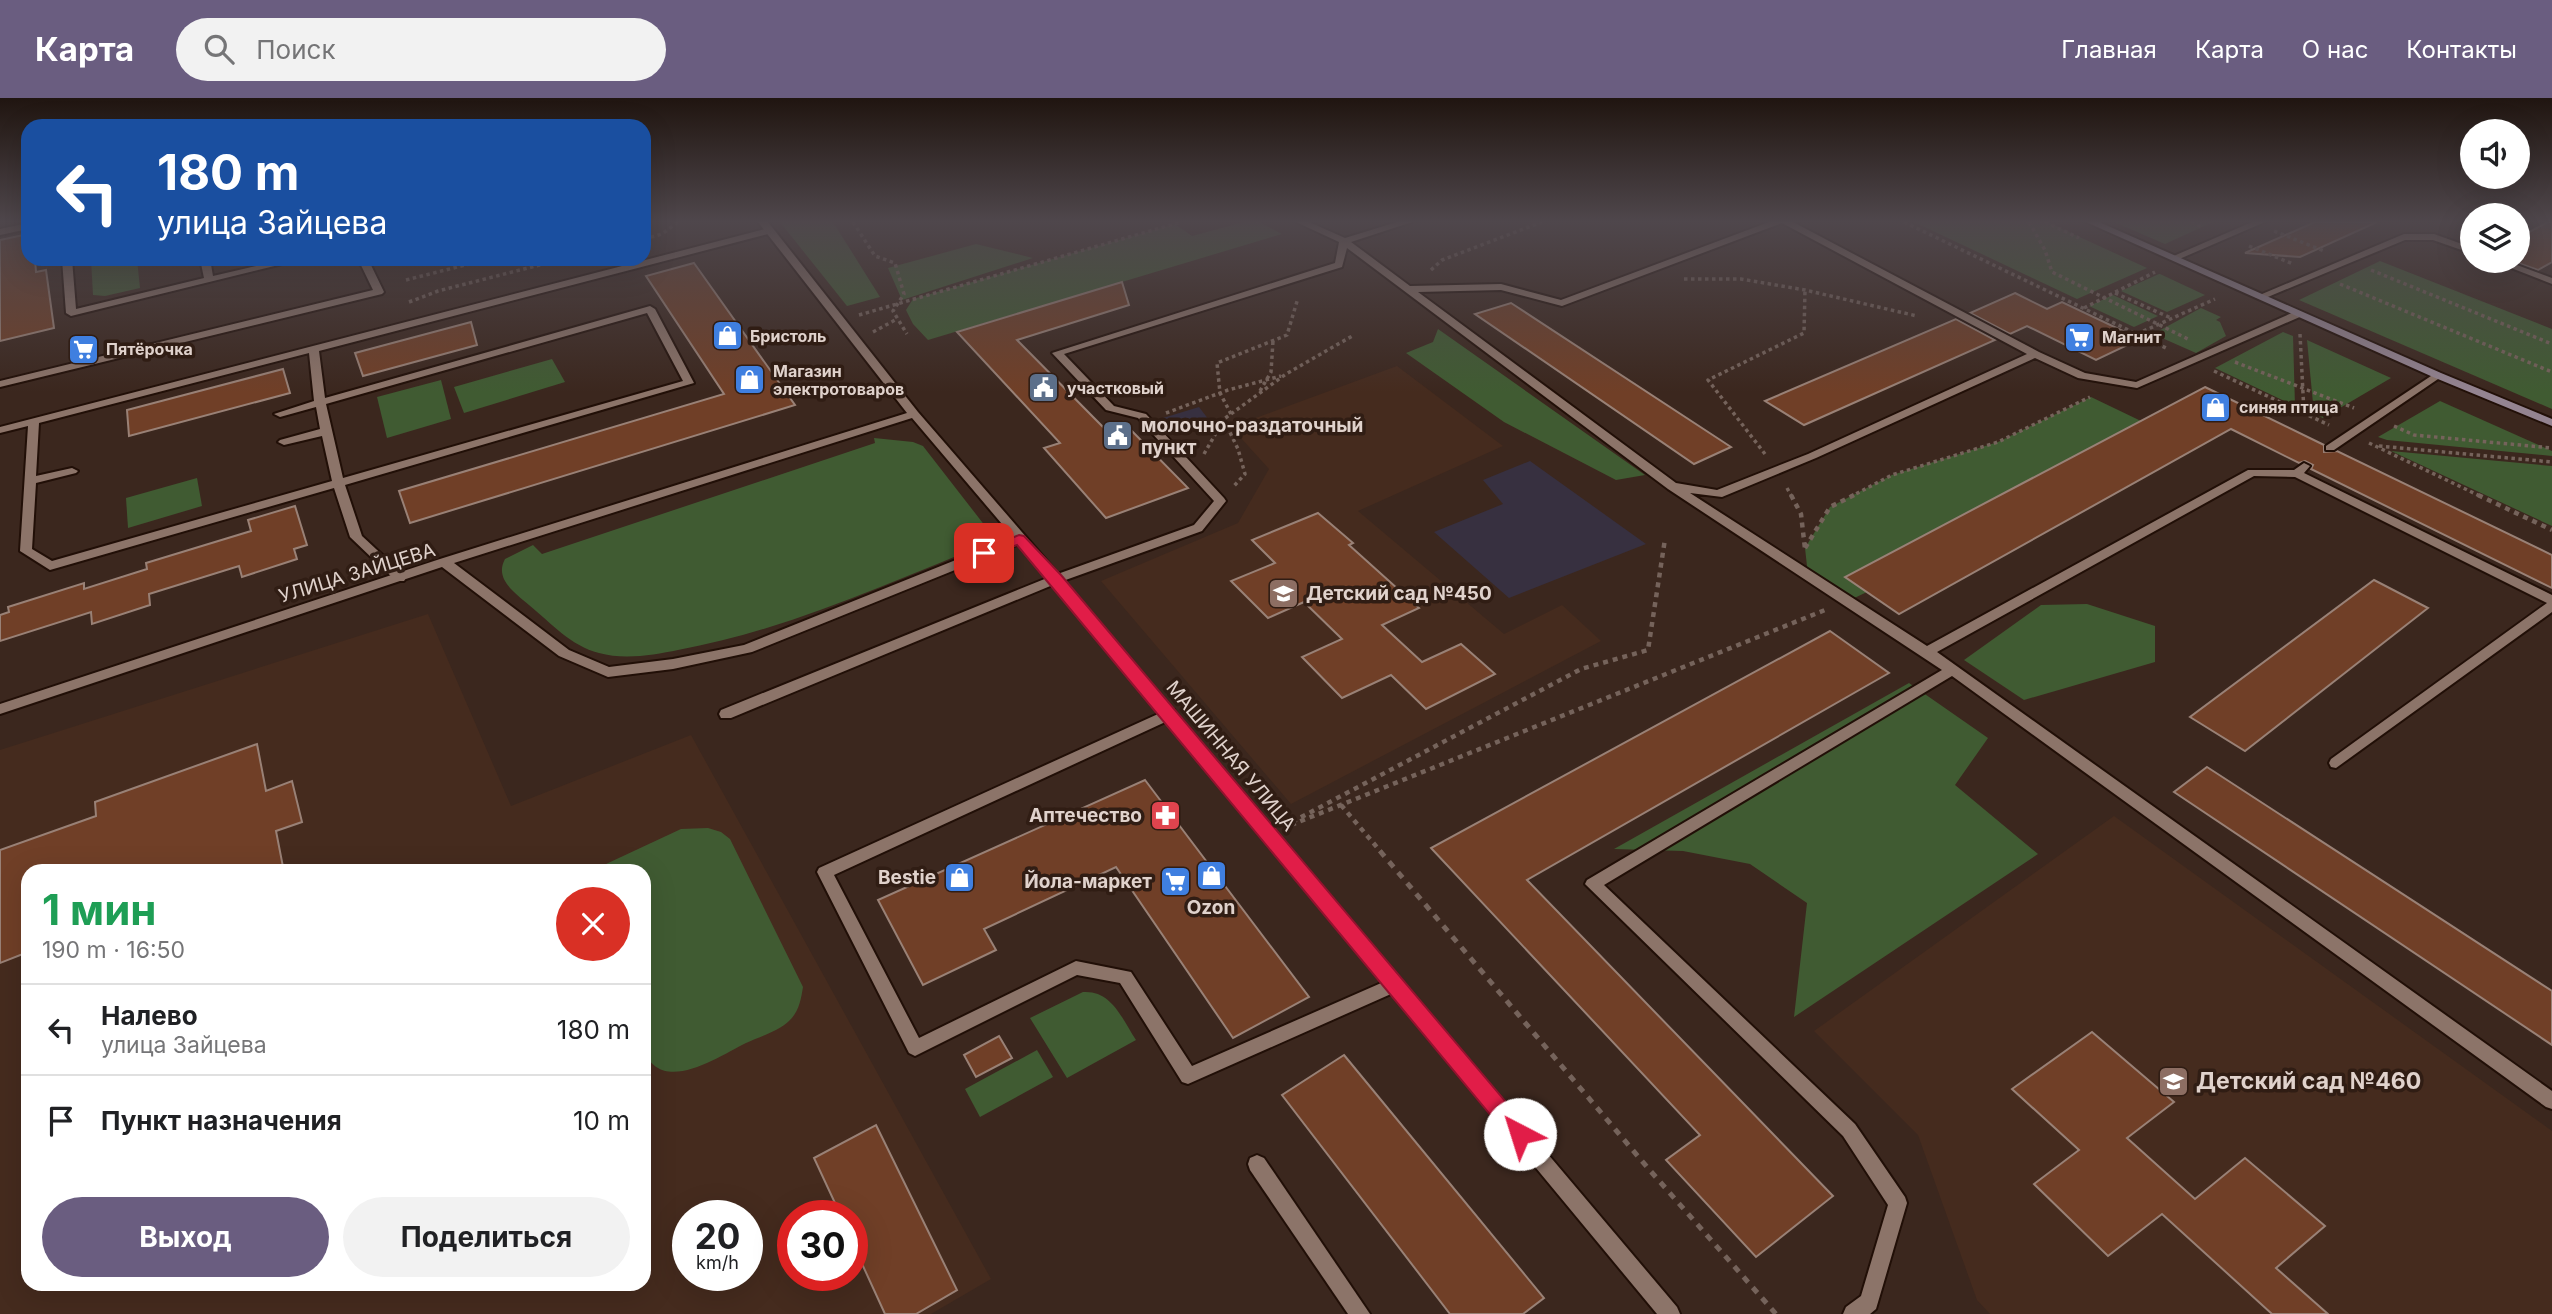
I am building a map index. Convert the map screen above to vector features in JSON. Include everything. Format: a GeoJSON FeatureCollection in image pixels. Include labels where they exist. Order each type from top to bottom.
{"type":"FeatureCollection","features":[{"type":"Feature","properties":{"kind":"street"},"geometry":{"type":"LineString","coordinates":[[68,279],[71,313],[214,279]]}},
{"type":"Feature","properties":{"kind":"street"},"geometry":{"type":"LineString","coordinates":[[0,384],[379,292],[373,279]]}},
{"type":"Feature","properties":{"kind":"street"},"geometry":{"type":"LineString","coordinates":[[0,430],[572,279]]}},
{"type":"Feature","properties":{"kind":"street","name":"МАШИННАЯ УЛИЦА"},"geometry":{"type":"LineString","coordinates":[[808,279],[914,414],[1056,579],[1670,1314]]}},
{"type":"Feature","properties":{"kind":"street"},"geometry":{"type":"LineString","coordinates":[[726,714],[1056,579],[1198,528],[1220,501],[1142,416],[1111,408],[1057,353],[1295,279]]}},
{"type":"Feature","properties":{"kind":"street"},"geometry":{"type":"LineString","coordinates":[[1394,279],[1672,486],[1927,652],[2552,1101]]}},
{"type":"Feature","properties":{"kind":"street"},"geometry":{"type":"LineString","coordinates":[[1408,289],[1502,287],[1562,303],[1627,279]]}},
{"type":"Feature","properties":{"kind":"street"},"geometry":{"type":"LineString","coordinates":[[1893,279],[2082,376],[2137,385],[2298,314]]}},
{"type":"Feature","properties":{"kind":"street"},"geometry":{"type":"LineString","coordinates":[[2218,279],[2437,376],[2552,423]]}},
{"type":"Feature","properties":{"kind":"street"},"geometry":{"type":"LineString","coordinates":[[2260,297],[2302,279]]}},
{"type":"Feature","properties":{"kind":"street"},"geometry":{"type":"LineString","coordinates":[[34,421],[26,551],[50,566],[689,383],[650,309],[280,414]]}},
{"type":"Feature","properties":{"kind":"street"},"geometry":{"type":"LineString","coordinates":[[314,349],[326,431],[339,485],[356,537],[400,578]]}},
{"type":"Feature","properties":{"kind":"street"},"geometry":{"type":"LineString","coordinates":[[1672,486],[1718,494],[2035,354]]}},
{"type":"Feature","properties":{"kind":"street"},"geometry":{"type":"LineString","coordinates":[[2330,448],[2437,376]]}},
{"type":"Feature","properties":{"kind":"street"},"geometry":{"type":"LineString","coordinates":[[444,562],[914,414]]}},
{"type":"Feature","properties":{"kind":"street"},"geometry":{"type":"LineString","coordinates":[[284,442],[326,431]]}},
{"type":"Feature","properties":{"kind":"street"},"geometry":{"type":"LineString","coordinates":[[1927,652],[2252,472],[2301,470],[2552,600]]}},
{"type":"Feature","properties":{"kind":"street"},"geometry":{"type":"LineString","coordinates":[[30,481],[72,471]]}},
{"type":"Feature","properties":{"kind":"street","name":"УЛИЦА ЗАЙЦЕВА"},"geometry":{"type":"LineString","coordinates":[[0,709],[444,562],[564,653],[608,671],[673,664],[747,649],[1019,539]]}},
{"type":"Feature","properties":{"kind":"street"},"geometry":{"type":"LineString","coordinates":[[2336,763],[2552,606]]}},
{"type":"Feature","properties":{"kind":"street"},"geometry":{"type":"LineString","coordinates":[[1853,1314],[1869,1302],[1898,1202],[1849,1130],[1593,884],[1952,670]]}},
{"type":"Feature","properties":{"kind":"street"},"geometry":{"type":"LineString","coordinates":[[1169,714],[825,872],[915,1048],[1076,968],[1125,977],[1188,1076],[1394,985]]}},
{"type":"Feature","properties":{"kind":"street"},"geometry":{"type":"LineString","coordinates":[[1257,1164],[1360,1314]]}},
{"type":"Feature","properties":{"kind":"path"},"geometry":{"type":"LineString","coordinates":[[406,281],[415,279]]}},
{"type":"Feature","properties":{"kind":"path"},"geometry":{"type":"LineString","coordinates":[[405,304],[438,291],[487,279]]}},
{"type":"Feature","properties":{"kind":"path"},"geometry":{"type":"LineString","coordinates":[[414,300],[493,279]]}},
{"type":"Feature","properties":{"kind":"path"},"geometry":{"type":"LineString","coordinates":[[900,279],[904,294],[893,311],[907,334]]}},
{"type":"Feature","properties":{"kind":"path"},"geometry":{"type":"LineString","coordinates":[[840,320],[985,279]]}},
{"type":"Feature","properties":{"kind":"path"},"geometry":{"type":"LineString","coordinates":[[1408,289],[1420,279]]}},
{"type":"Feature","properties":{"kind":"path"},"geometry":{"type":"LineString","coordinates":[[1679,279],[1741,279],[1805,290],[1926,317]]}},
{"type":"Feature","properties":{"kind":"path"},"geometry":{"type":"LineString","coordinates":[[2022,279],[2056,295]]}},
{"type":"Feature","properties":{"kind":"path"},"geometry":{"type":"LineString","coordinates":[[2065,279],[2249,369],[2327,395],[2414,435],[2552,448]]}},
{"type":"Feature","properties":{"kind":"path"},"geometry":{"type":"LineString","coordinates":[[2083,308],[2141,279]]}},
{"type":"Feature","properties":{"kind":"path"},"geometry":{"type":"LineString","coordinates":[[2329,279],[2552,372]]}},
{"type":"Feature","properties":{"kind":"path"},"geometry":{"type":"LineString","coordinates":[[2391,279],[2552,344]]}},
{"type":"Feature","properties":{"kind":"path"},"geometry":{"type":"LineString","coordinates":[[2136,334],[2238,288]]}},
{"type":"Feature","properties":{"kind":"path"},"geometry":{"type":"LineString","coordinates":[[1805,290],[1804,333],[1708,380],[1777,470],[1801,514],[1808,575]]}},
{"type":"Feature","properties":{"kind":"path"},"geometry":{"type":"LineString","coordinates":[[2114,292],[2171,318]]}},
{"type":"Feature","properties":{"kind":"path"},"geometry":{"type":"LineString","coordinates":[[1231,414],[1220,393],[1217,363],[1287,335],[1299,294]]}},
{"type":"Feature","properties":{"kind":"path"},"geometry":{"type":"LineString","coordinates":[[1193,472],[1224,419],[1286,374],[1354,335]]}},
{"type":"Feature","properties":{"kind":"path"},"geometry":{"type":"LineString","coordinates":[[1258,395],[1271,372],[1273,341]]}},
{"type":"Feature","properties":{"kind":"path"},"geometry":{"type":"LineString","coordinates":[[1146,421],[1220,393],[1286,374]]}},
{"type":"Feature","properties":{"kind":"path"},"geometry":{"type":"LineString","coordinates":[[1805,548],[1830,507],[1892,475],[1998,442],[2091,397]]}},
{"type":"Feature","properties":{"kind":"path"},"geometry":{"type":"LineString","coordinates":[[1220,501],[1245,474],[1238,449],[1224,419]]}},
{"type":"Feature","properties":{"kind":"path"},"geometry":{"type":"LineString","coordinates":[[2351,434],[2552,530]]}},
{"type":"Feature","properties":{"kind":"path"},"geometry":{"type":"LineString","coordinates":[[2374,446],[2552,462]]}},
{"type":"Feature","properties":{"kind":"path"},"geometry":{"type":"LineString","coordinates":[[1269,834],[1581,669],[1648,650],[1665,539]]}},
{"type":"Feature","properties":{"kind":"path"},"geometry":{"type":"LineString","coordinates":[[1269,834],[1848,601]]}},
{"type":"Feature","properties":{"kind":"path"},"geometry":{"type":"LineString","coordinates":[[1341,805],[1647,1167],[1776,1314]]}},
{"type":"Feature","properties":{"kind":"shaded area","name":"Детский сад №450"},"geometry":{"type":"Polygon","coordinates":[[[1397,366],[1503,446],[1358,511],[1504,634],[1562,605],[1601,641],[1291,804],[1101,581],[1238,523],[1269,469],[1231,427],[1397,366]]]}},
{"type":"Feature","properties":{"kind":"shaded area"},"geometry":{"type":"Polygon","coordinates":[[[1199,407],[1212,424],[1180,434],[1163,418],[1199,407]]]}},
{"type":"Feature","properties":{"kind":"shaded area"},"geometry":{"type":"Polygon","coordinates":[[[1530,461],[1646,544],[1509,598],[1434,532],[1503,504],[1483,480],[1530,461]]]}},
{"type":"Feature","properties":{"kind":"shaded area"},"geometry":{"type":"Polygon","coordinates":[[[428,614],[511,806],[691,735],[991,1279],[931,1314],[0,1314],[0,750],[428,614]]]}},
{"type":"Feature","properties":{"kind":"shaded area","name":"Детский сад №460"},"geometry":{"type":"Polygon","coordinates":[[[2114,816],[2552,1131],[2552,1314],[1990,1314],[1977,1300],[1918,1135],[1814,1031],[2114,816]]]}},
{"type":"Feature","properties":{"kind":"green space"},"geometry":{"type":"Polygon","coordinates":[[[92,279],[139,279],[140,288],[105,296],[93,295],[92,279]]]}},
{"type":"Feature","properties":{"kind":"green space"},"geometry":{"type":"Polygon","coordinates":[[[825,279],[869,279],[880,297],[847,306],[825,279]]]}},
{"type":"Feature","properties":{"kind":"green space"},"geometry":{"type":"Polygon","coordinates":[[[893,279],[968,279],[902,300],[893,279]]]}},
{"type":"Feature","properties":{"kind":"green space"},"geometry":{"type":"Polygon","coordinates":[[[984,279],[1133,279],[928,340],[913,324],[906,310],[913,299],[984,279]]]}},
{"type":"Feature","properties":{"kind":"green space"},"geometry":{"type":"Polygon","coordinates":[[[2034,279],[2123,279],[2077,299],[2034,279]]]}},
{"type":"Feature","properties":{"kind":"green space"},"geometry":{"type":"Polygon","coordinates":[[[2148,279],[2169,279],[2205,295],[2167,312],[2121,291],[2148,279]]]}},
{"type":"Feature","properties":{"kind":"green space"},"geometry":{"type":"Polygon","coordinates":[[[2343,279],[2425,279],[2552,329],[2552,409],[2299,300],[2343,279]]]}},
{"type":"Feature","properties":{"kind":"green space"},"geometry":{"type":"Polygon","coordinates":[[[2113,295],[2158,316],[2134,327],[2089,306],[2113,295]]]}},
{"type":"Feature","properties":{"kind":"green space"},"geometry":{"type":"Polygon","coordinates":[[[2201,308],[2221,317],[2216,320],[2220,322],[2226,336],[2196,353],[2153,334],[2201,308]]]}},
{"type":"Feature","properties":{"kind":"green space"},"geometry":{"type":"Polygon","coordinates":[[[1438,329],[1645,475],[1616,480],[1504,422],[1406,353],[1433,342],[1438,329]]]}},
{"type":"Feature","properties":{"kind":"green space"},"geometry":{"type":"Polygon","coordinates":[[[2283,332],[2293,336],[2295,406],[2215,368],[2283,332]]]}},
{"type":"Feature","properties":{"kind":"green space"},"geometry":{"type":"Polygon","coordinates":[[[2307,340],[2391,378],[2323,418],[2314,414],[2307,340]]]}},
{"type":"Feature","properties":{"kind":"green space"},"geometry":{"type":"Polygon","coordinates":[[[552,359],[565,382],[464,413],[454,387],[552,359]]]}},
{"type":"Feature","properties":{"kind":"green space"},"geometry":{"type":"Polygon","coordinates":[[[441,380],[451,419],[387,438],[377,397],[441,380]]]}},
{"type":"Feature","properties":{"kind":"green space"},"geometry":{"type":"Polygon","coordinates":[[[2091,397],[2141,421],[1846,577],[1867,592],[1848,601],[1808,575],[1805,548],[1830,507],[1892,475],[1998,442],[2091,397]]]}},
{"type":"Feature","properties":{"kind":"green space"},"geometry":{"type":"Polygon","coordinates":[[[2440,401],[2552,451],[2552,456],[2378,437],[2440,401]]]}},
{"type":"Feature","properties":{"kind":"green space"},"geometry":{"type":"Polygon","coordinates":[[[874,438],[913,442],[923,446],[996,540],[879,588],[760,630],[669,652],[639,656],[609,655],[579,645],[518,596],[504,579],[502,566],[505,559],[533,545],[542,554],[875,443],[874,438]]]}},
{"type":"Feature","properties":{"kind":"green space"},"geometry":{"type":"Polygon","coordinates":[[[2391,451],[2552,466],[2552,526],[2391,451]]]}},
{"type":"Feature","properties":{"kind":"green space"},"geometry":{"type":"Polygon","coordinates":[[[197,478],[202,506],[128,528],[126,498],[197,478]]]}},
{"type":"Feature","properties":{"kind":"green space"},"geometry":{"type":"Polygon","coordinates":[[[2087,604],[2155,626],[2155,662],[2024,700],[1964,660],[2041,605],[2087,604]]]}},
{"type":"Feature","properties":{"kind":"green space"},"geometry":{"type":"Polygon","coordinates":[[[1909,683],[1988,738],[1955,785],[2038,854],[1794,1017],[1807,903],[1750,864],[1683,851],[1614,849],[1909,683]]]}},
{"type":"Feature","properties":{"kind":"green space"},"geometry":{"type":"Polygon","coordinates":[[[708,828],[721,832],[730,839],[803,987],[795,1014],[780,1028],[706,1063],[676,1072],[663,1070],[651,1061],[651,864],[606,864],[681,829],[708,828]]]}},
{"type":"Feature","properties":{"kind":"green space"},"geometry":{"type":"Polygon","coordinates":[[[1083,992],[1102,996],[1109,1001],[1136,1040],[1067,1078],[1030,1018],[1083,992]]]}},
{"type":"Feature","properties":{"kind":"green space"},"geometry":{"type":"Polygon","coordinates":[[[1037,1050],[1053,1077],[980,1117],[965,1089],[1037,1050]]]}},
{"type":"Feature","properties":{"kind":"building"},"geometry":{"type":"Polygon","coordinates":[[[0,279],[47,279],[54,328],[0,341],[0,279]]]}},
{"type":"Feature","properties":{"kind":"building"},"geometry":{"type":"Polygon","coordinates":[[[648,279],[705,279],[795,405],[410,523],[399,491],[724,394],[648,279]]]}},
{"type":"Feature","properties":{"kind":"building"},"geometry":{"type":"Polygon","coordinates":[[[1122,282],[1129,305],[1017,340],[1104,428],[1123,422],[1188,488],[1106,518],[1044,448],[1060,443],[957,332],[1122,282]]]}},
{"type":"Feature","properties":{"kind":"building"},"geometry":{"type":"Polygon","coordinates":[[[2015,293],[2047,309],[2062,302],[2140,339],[2096,360],[2027,326],[2010,334],[1970,313],[2015,293]]]}},
{"type":"Feature","properties":{"kind":"building"},"geometry":{"type":"Polygon","coordinates":[[[1511,303],[1731,447],[1694,464],[1475,314],[1511,303]]]}},
{"type":"Feature","properties":{"kind":"building"},"geometry":{"type":"Polygon","coordinates":[[[1956,319],[1995,340],[1804,425],[1765,401],[1956,319]]]}},
{"type":"Feature","properties":{"kind":"building"},"geometry":{"type":"Polygon","coordinates":[[[471,322],[477,345],[363,376],[355,353],[471,322]]]}},
{"type":"Feature","properties":{"kind":"building"},"geometry":{"type":"Polygon","coordinates":[[[283,369],[290,393],[129,436],[127,410],[283,369]]]}},
{"type":"Feature","properties":{"kind":"building"},"geometry":{"type":"Polygon","coordinates":[[[2205,387],[2324,445],[2324,452],[2337,451],[2552,555],[2552,588],[2311,469],[2313,465],[2305,461],[2299,463],[2231,429],[1899,614],[1845,577],[2205,387]]]}},
{"type":"Feature","properties":{"kind":"building"},"geometry":{"type":"Polygon","coordinates":[[[295,506],[307,545],[294,549],[297,559],[242,577],[239,566],[149,594],[150,605],[92,624],[91,612],[0,641],[0,615],[9,612],[8,607],[84,583],[84,589],[147,569],[146,563],[251,531],[248,520],[295,506]]]}},
{"type":"Feature","properties":{"kind":"building"},"geometry":{"type":"Polygon","coordinates":[[[1318,513],[1353,543],[1349,545],[1419,608],[1382,625],[1422,662],[1461,644],[1495,674],[1426,709],[1391,675],[1342,698],[1302,657],[1342,639],[1304,602],[1268,618],[1231,581],[1275,563],[1252,540],[1318,513]]]}},
{"type":"Feature","properties":{"kind":"building"},"geometry":{"type":"Polygon","coordinates":[[[2374,580],[2428,608],[2245,751],[2190,717],[2374,580]]]}},
{"type":"Feature","properties":{"kind":"building"},"geometry":{"type":"Polygon","coordinates":[[[1830,631],[1889,673],[1527,880],[1833,1196],[1756,1257],[1666,1160],[1700,1135],[1431,848],[1830,631]]]}},
{"type":"Feature","properties":{"kind":"building"},"geometry":{"type":"Polygon","coordinates":[[[257,744],[266,791],[292,781],[302,822],[276,831],[282,864],[21,864],[21,955],[0,963],[0,850],[96,816],[95,802],[257,744]]]}},
{"type":"Feature","properties":{"kind":"building"},"geometry":{"type":"Polygon","coordinates":[[[2207,767],[2552,991],[2552,1045],[2174,792],[2207,767]]]}},
{"type":"Feature","properties":{"kind":"building"},"geometry":{"type":"Polygon","coordinates":[[[1145,780],[1309,997],[1233,1038],[1116,867],[984,929],[996,950],[923,985],[878,900],[1145,780]]]}},
{"type":"Feature","properties":{"kind":"building"},"geometry":{"type":"Polygon","coordinates":[[[2092,1032],[2174,1102],[2127,1138],[2195,1199],[2245,1158],[2325,1226],[2276,1268],[2328,1314],[2272,1314],[2162,1214],[2108,1256],[2034,1184],[2079,1150],[2012,1089],[2092,1032]]]}},
{"type":"Feature","properties":{"kind":"building"},"geometry":{"type":"Polygon","coordinates":[[[999,1036],[1012,1058],[976,1077],[964,1055],[999,1036]]]}},
{"type":"Feature","properties":{"kind":"building"},"geometry":{"type":"Polygon","coordinates":[[[1344,1055],[1544,1298],[1523,1314],[1450,1314],[1282,1095],[1344,1055]]]}},
{"type":"Feature","properties":{"kind":"building"},"geometry":{"type":"Polygon","coordinates":[[[876,1125],[957,1290],[916,1314],[885,1314],[868,1277],[868,1200],[834,1200],[814,1158],[876,1125]]]}},
{"type":"Feature","properties":{"kind":"place","name":"Бристоль"},"geometry":{"type":"Point","coordinates":[727,336]}},
{"type":"Feature","properties":{"kind":"place","name":"Магнит"},"geometry":{"type":"Point","coordinates":[2079,337]}},
{"type":"Feature","properties":{"kind":"place","name":"Пятёрочка"},"geometry":{"type":"Point","coordinates":[83,349]}},
{"type":"Feature","properties":{"kind":"place","name":"Магазин электротоваров"},"geometry":{"type":"Point","coordinates":[750,380]}},
{"type":"Feature","properties":{"kind":"place","name":"участковый"},"geometry":{"type":"Point","coordinates":[1044,388]}},
{"type":"Feature","properties":{"kind":"place","name":"синяя птица"},"geometry":{"type":"Point","coordinates":[2216,407]}},
{"type":"Feature","properties":{"kind":"place","name":"молочно-раздаточный пункт"},"geometry":{"type":"Point","coordinates":[1118,436]}},
{"type":"Feature","properties":{"kind":"place","name":"Детский сад №450"},"geometry":{"type":"Point","coordinates":[1283,593]}},
{"type":"Feature","properties":{"kind":"place","name":"Аптечество"},"geometry":{"type":"Point","coordinates":[1165,815]}},
{"type":"Feature","properties":{"kind":"place","name":"Ozon"},"geometry":{"type":"Point","coordinates":[1211,876]}},
{"type":"Feature","properties":{"kind":"place","name":"Bestie"},"geometry":{"type":"Point","coordinates":[959,877]}},
{"type":"Feature","properties":{"kind":"place","name":"Йола-маркет"},"geometry":{"type":"Point","coordinates":[1175,881]}},
{"type":"Feature","properties":{"kind":"place","name":"Детский сад №460"},"geometry":{"type":"Point","coordinates":[2173,1081]}},
{"type":"Feature","properties":{"kind":"route"},"geometry":{"type":"LineString","coordinates":[[984,553],[1019,539],[1056,579],[1520,1134]]}}]}
